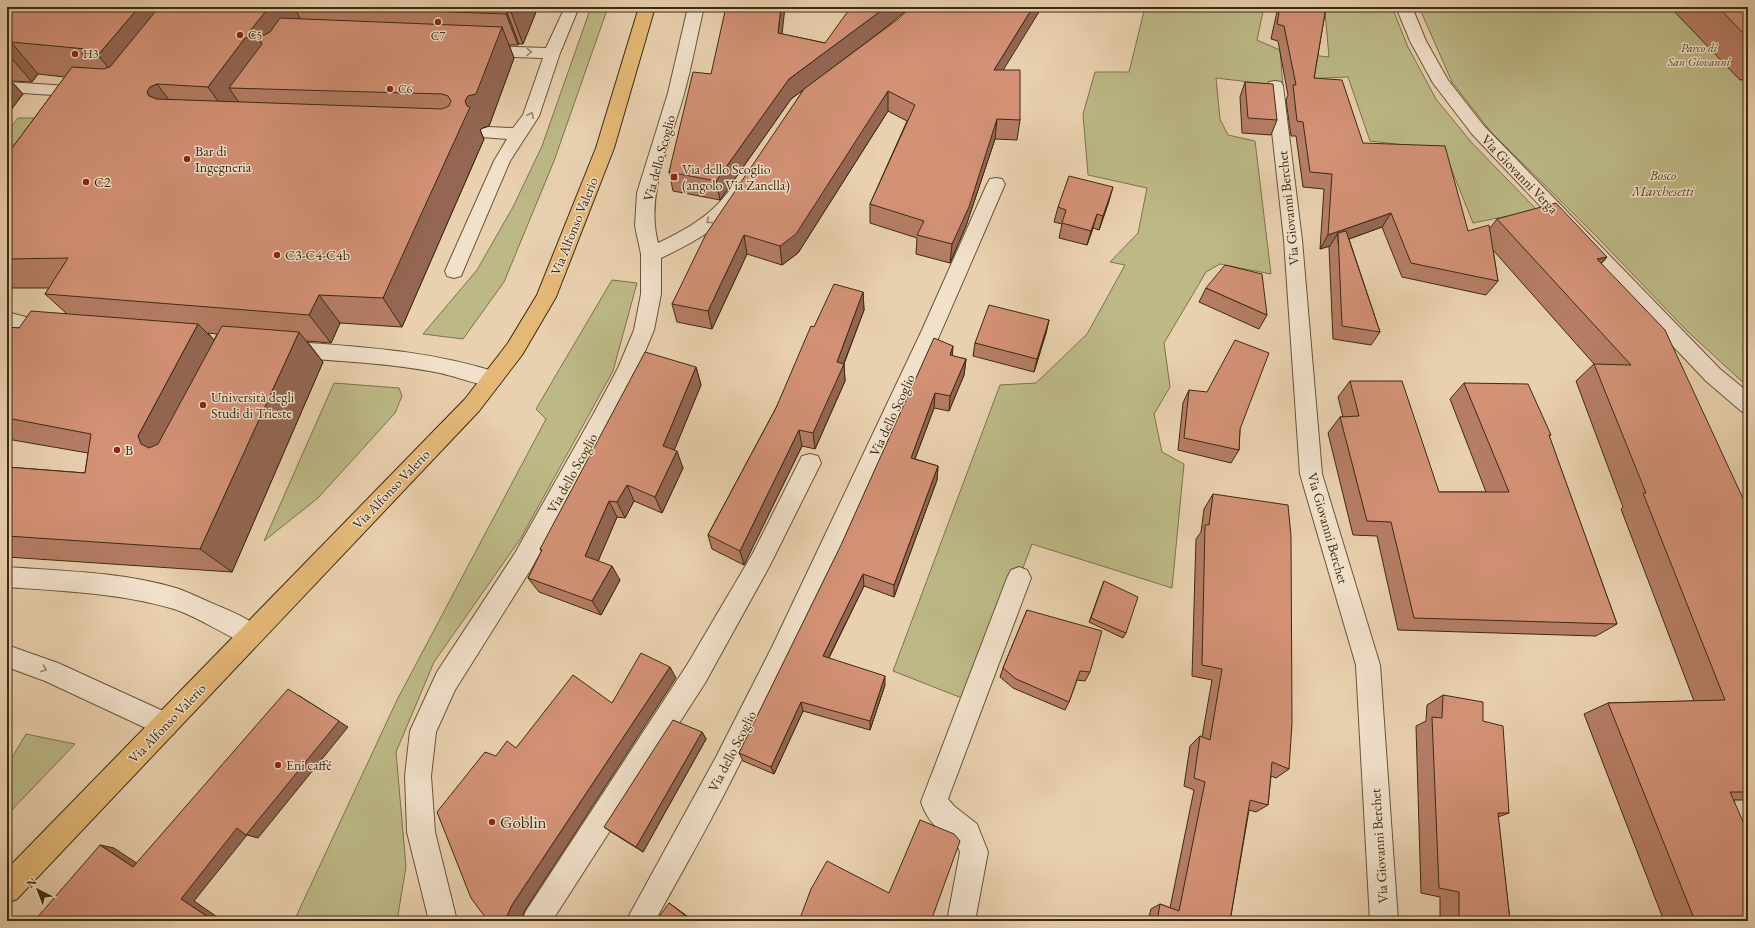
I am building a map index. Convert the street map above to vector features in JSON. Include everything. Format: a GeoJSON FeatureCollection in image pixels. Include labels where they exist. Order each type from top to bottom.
{"type":"FeatureCollection","features":[{"type":"Feature","properties":{"kind":"main road","name":"Via Alfonso Valerio"},"geometry":{"type":"LineString","coordinates":[[7,890],[472,405],[515,350],[546,297],[605,148],[647,7]]}},
{"type":"Feature","properties":{"kind":"street","name":"Via dello Scoglio"},"geometry":{"type":"LineString","coordinates":[[443,921],[421,832],[418,776],[423,731],[446,681],[523,561],[602,419],[628,368],[644,330],[651,294],[651,254],[644,226],[646,193],[676,93],[696,7]]}},
{"type":"Feature","properties":{"kind":"street","name":"Via Giovanni Verga"},"geometry":{"type":"LineString","coordinates":[[1404,7],[1418,41],[1441,83],[1478,130],[1712,375],[1748,405]]}},
{"type":"Feature","properties":{"kind":"street","name":"Via Giovanni Berchet"},"geometry":{"type":"LineString","coordinates":[[1275,86],[1293,240],[1311,474],[1368,665],[1384,921]]}},
{"type":"Feature","properties":{"kind":"street"},"geometry":{"type":"LineString","coordinates":[[651,254],[689,236],[729,205],[751,174]]}},
{"type":"Feature","properties":{"kind":"street","name":"Via dello Scoglio"},"geometry":{"type":"LineString","coordinates":[[640,921],[725,766],[781,655],[932,330],[996,184]]}},
{"type":"Feature","properties":{"kind":"street"},"geometry":{"type":"LineString","coordinates":[[536,921],[696,674],[761,560],[810,463]]}},
{"type":"Feature","properties":{"kind":"street"},"geometry":{"type":"LineString","coordinates":[[961,921],[974,852],[966,834],[944,816],[934,802],[1019,578]]}},
{"type":"Feature","properties":{"kind":"lane"},"geometry":{"type":"LineString","coordinates":[[454,270],[502,161],[531,116],[552,53],[572,7]]}},
{"type":"Feature","properties":{"kind":"lane"},"geometry":{"type":"LineString","coordinates":[[466,50],[552,53]]}},
{"type":"Feature","properties":{"kind":"lane"},"geometry":{"type":"LineString","coordinates":[[7,87],[99,93]]}},
{"type":"Feature","properties":{"kind":"lane"},"geometry":{"type":"LineString","coordinates":[[488,133],[518,134]]}},
{"type":"Feature","properties":{"kind":"lane"},"geometry":{"type":"LineString","coordinates":[[7,319],[55,331],[32,347]]}},
{"type":"Feature","properties":{"kind":"lane"},"geometry":{"type":"LineString","coordinates":[[266,348],[420,360],[467,370],[492,380]]}},
{"type":"Feature","properties":{"kind":"lane"},"geometry":{"type":"LineString","coordinates":[[7,578],[86,583],[129,589],[176,599],[225,620],[251,635]]}},
{"type":"Feature","properties":{"kind":"lane"},"geometry":{"type":"LineString","coordinates":[[7,656],[50,671],[165,725]]}},
{"type":"Feature","properties":{"kind":"green space"},"geometry":{"type":"Polygon","coordinates":[[[591,7],[608,7],[554,161],[504,282],[463,339],[423,334],[477,270],[513,207],[542,146],[591,7]]]}},
{"type":"Feature","properties":{"kind":"green space"},"geometry":{"type":"Polygon","coordinates":[[[1145,7],[1264,7],[1257,40],[1280,50],[1283,86],[1216,78],[1220,119],[1228,135],[1255,141],[1271,274],[1220,264],[1206,272],[1164,343],[1170,387],[1154,414],[1162,452],[1184,464],[1172,588],[1032,544],[972,702],[893,671],[1000,385],[1036,383],[1087,334],[1125,265],[1110,262],[1138,233],[1147,188],[1088,175],[1083,114],[1095,72],[1129,72],[1145,7]]]}},
{"type":"Feature","properties":{"kind":"green space"},"geometry":{"type":"Polygon","coordinates":[[[1307,7],[1392,7],[1408,47],[1436,99],[1472,143],[1537,210],[1473,223],[1447,158],[1428,148],[1370,141],[1348,77],[1303,79],[1292,53],[1329,57],[1325,12],[1307,7]]]}},
{"type":"Feature","properties":{"kind":"green space","name":"Bosco Marchesetti"},"geometry":{"type":"Polygon","coordinates":[[[1419,7],[1748,7],[1748,387],[1687,331],[1597,237],[1491,132],[1452,82],[1419,7]]]}},
{"type":"Feature","properties":{"kind":"green space"},"geometry":{"type":"Polygon","coordinates":[[[18,118],[58,118],[39,145],[7,144],[7,132],[18,118]]]}},
{"type":"Feature","properties":{"kind":"green space"},"geometry":{"type":"Polygon","coordinates":[[[612,280],[637,283],[613,371],[521,538],[434,662],[396,752],[406,867],[397,921],[294,921],[397,700],[546,419],[536,409],[612,280]]]}},
{"type":"Feature","properties":{"kind":"green space"},"geometry":{"type":"Polygon","coordinates":[[[334,383],[399,388],[402,396],[395,413],[318,498],[264,541],[334,383]]]}},
{"type":"Feature","properties":{"kind":"green space"},"geometry":{"type":"Polygon","coordinates":[[[26,734],[75,744],[7,815],[7,766],[26,734]]]}},
{"type":"Feature","properties":{"kind":"building"},"geometry":{"type":"Polygon","coordinates":[[[7,7],[139,7],[98,55],[82,54],[86,49],[11,42],[7,47],[7,7]]]}},
{"type":"Feature","properties":{"kind":"building"},"geometry":{"type":"Polygon","coordinates":[[[159,7],[269,7],[250,31],[252,37],[245,38],[208,87],[157,84],[150,87],[147,92],[149,96],[157,99],[442,109],[449,106],[451,101],[448,96],[442,94],[229,88],[262,44],[259,38],[270,32],[280,18],[502,27],[476,94],[468,96],[465,101],[467,106],[470,107],[383,298],[319,295],[309,315],[45,294],[68,258],[7,259],[7,155],[72,67],[103,69],[110,67],[159,7]]]}},
{"type":"Feature","properties":{"kind":"building"},"geometry":{"type":"Polygon","coordinates":[[[327,7],[513,7],[511,12],[507,12],[506,14],[327,7]]]}},
{"type":"Feature","properties":{"kind":"building"},"geometry":{"type":"Polygon","coordinates":[[[726,7],[781,7],[778,33],[825,43],[851,7],[886,7],[789,79],[716,181],[669,172],[693,72],[711,74],[726,7]]]}},
{"type":"Feature","properties":{"kind":"building"},"geometry":{"type":"Polygon","coordinates":[[[911,7],[1033,7],[994,70],[1020,70],[1020,120],[997,119],[969,207],[952,244],[917,235],[924,221],[870,204],[915,105],[888,91],[796,234],[780,246],[744,235],[708,311],[672,304],[706,234],[804,89],[898,19],[911,7]]]}},
{"type":"Feature","properties":{"kind":"building"},"geometry":{"type":"Polygon","coordinates":[[[1280,7],[1326,7],[1314,78],[1342,80],[1363,143],[1445,146],[1468,231],[1489,225],[1498,281],[1411,263],[1391,213],[1328,235],[1332,174],[1310,172],[1303,122],[1297,121],[1293,85],[1296,85],[1284,26],[1277,24],[1280,7]]]}},
{"type":"Feature","properties":{"kind":"building"},"geometry":{"type":"Polygon","coordinates":[[[1718,7],[1748,7],[1748,38],[1718,7]]]}},
{"type":"Feature","properties":{"kind":"building"},"geometry":{"type":"Polygon","coordinates":[[[1245,82],[1273,84],[1277,120],[1248,118],[1245,82]]]}},
{"type":"Feature","properties":{"kind":"building"},"geometry":{"type":"Polygon","coordinates":[[[1069,176],[1113,187],[1103,216],[1097,214],[1091,231],[1062,223],[1066,210],[1058,207],[1069,176]]]}},
{"type":"Feature","properties":{"kind":"building"},"geometry":{"type":"Polygon","coordinates":[[[1556,203],[1607,257],[1597,259],[1665,330],[1748,507],[1748,792],[1730,792],[1748,833],[1748,921],[1695,921],[1608,703],[1725,700],[1643,493],[1646,493],[1594,364],[1631,365],[1497,219],[1556,203]]]}},
{"type":"Feature","properties":{"kind":"building"},"geometry":{"type":"Polygon","coordinates":[[[1346,231],[1380,332],[1342,326],[1338,233],[1346,231]]]}},
{"type":"Feature","properties":{"kind":"building"},"geometry":{"type":"Polygon","coordinates":[[[1225,265],[1262,274],[1267,315],[1206,288],[1225,265]]]}},
{"type":"Feature","properties":{"kind":"building"},"geometry":{"type":"Polygon","coordinates":[[[834,284],[863,292],[837,362],[844,364],[813,433],[799,430],[740,551],[708,535],[776,408],[811,326],[814,327],[834,284]]]}},
{"type":"Feature","properties":{"kind":"building"},"geometry":{"type":"Polygon","coordinates":[[[989,305],[1049,320],[1037,359],[975,343],[989,305]]]}},
{"type":"Feature","properties":{"kind":"building"},"geometry":{"type":"Polygon","coordinates":[[[31,311],[198,324],[138,436],[141,444],[149,448],[158,444],[222,326],[299,332],[200,549],[7,536],[7,467],[85,473],[91,434],[7,418],[7,327],[19,328],[31,311]]]}},
{"type":"Feature","properties":{"kind":"building"},"geometry":{"type":"Polygon","coordinates":[[[934,338],[953,346],[950,355],[966,359],[950,396],[935,393],[911,458],[938,466],[894,585],[863,574],[823,656],[885,676],[870,721],[801,702],[771,767],[739,753],[841,545],[934,338]]]}},
{"type":"Feature","properties":{"kind":"building"},"geometry":{"type":"Polygon","coordinates":[[[1235,340],[1269,353],[1240,429],[1239,450],[1184,438],[1189,390],[1207,392],[1235,340]]]}},
{"type":"Feature","properties":{"kind":"building"},"geometry":{"type":"Polygon","coordinates":[[[645,352],[696,367],[663,446],[677,451],[655,497],[627,485],[617,502],[609,501],[585,556],[612,566],[592,601],[528,578],[542,550],[540,549],[645,352]]]}},
{"type":"Feature","properties":{"kind":"building"},"geometry":{"type":"Polygon","coordinates":[[[1350,381],[1402,381],[1439,492],[1509,492],[1464,383],[1528,384],[1551,435],[1549,435],[1617,624],[1414,618],[1391,522],[1367,521],[1340,417],[1359,416],[1350,381]]]}},
{"type":"Feature","properties":{"kind":"building"},"geometry":{"type":"Polygon","coordinates":[[[1213,494],[1288,505],[1291,536],[1292,723],[1289,769],[1272,762],[1268,805],[1250,800],[1230,921],[1157,921],[1160,904],[1179,911],[1205,782],[1194,778],[1200,736],[1210,740],[1222,669],[1202,665],[1205,525],[1209,525],[1213,494]]]}},
{"type":"Feature","properties":{"kind":"building"},"geometry":{"type":"Polygon","coordinates":[[[1104,581],[1138,597],[1126,633],[1091,618],[1104,581]]]}},
{"type":"Feature","properties":{"kind":"building"},"geometry":{"type":"Polygon","coordinates":[[[1027,610],[1102,631],[1090,672],[1080,671],[1069,702],[1016,679],[1003,668],[1027,610]]]}},
{"type":"Feature","properties":{"kind":"building"},"geometry":{"type":"Polygon","coordinates":[[[641,653],[670,667],[512,905],[507,916],[509,918],[507,921],[488,921],[471,898],[437,812],[485,752],[496,756],[507,741],[516,748],[573,675],[612,703],[641,653]]]}},
{"type":"Feature","properties":{"kind":"building"},"geometry":{"type":"Polygon","coordinates":[[[288,689],[339,721],[246,835],[237,828],[181,899],[214,921],[35,920],[100,845],[133,867],[288,689]]]}},
{"type":"Feature","properties":{"kind":"building"},"geometry":{"type":"Polygon","coordinates":[[[1443,695],[1483,702],[1483,721],[1503,726],[1509,813],[1498,813],[1510,921],[1459,921],[1459,892],[1439,888],[1432,717],[1442,718],[1443,695]]]}},
{"type":"Feature","properties":{"kind":"building"},"geometry":{"type":"Polygon","coordinates":[[[673,720],[702,732],[636,847],[604,827],[673,720]]]}},
{"type":"Feature","properties":{"kind":"building"},"geometry":{"type":"Polygon","coordinates":[[[920,820],[954,834],[960,841],[931,921],[799,921],[811,889],[827,861],[889,893],[920,820]]]}},
{"type":"Feature","properties":{"kind":"building"},"geometry":{"type":"Polygon","coordinates":[[[669,903],[692,921],[656,921],[669,903]]]}},
{"type":"Feature","properties":{"kind":"place","name":"C7"},"geometry":{"type":"Point","coordinates":[438,22]}},
{"type":"Feature","properties":{"kind":"place","name":"C5"},"geometry":{"type":"Point","coordinates":[240,35]}},
{"type":"Feature","properties":{"kind":"place","name":"H3"},"geometry":{"type":"Point","coordinates":[75,54]}},
{"type":"Feature","properties":{"kind":"place","name":"C6"},"geometry":{"type":"Point","coordinates":[390,89]}},
{"type":"Feature","properties":{"kind":"place","name":"Bar di Ingegneria"},"geometry":{"type":"Point","coordinates":[187,159]}},
{"type":"Feature","properties":{"kind":"place","name":"Via dello Scoglio (angolo Via Zanella)"},"geometry":{"type":"Point","coordinates":[674,177]}},
{"type":"Feature","properties":{"kind":"place","name":"C2"},"geometry":{"type":"Point","coordinates":[86,182]}},
{"type":"Feature","properties":{"kind":"place","name":"C3-C4-C4b"},"geometry":{"type":"Point","coordinates":[277,255]}},
{"type":"Feature","properties":{"kind":"place","name":"Università degli Studi di Trieste"},"geometry":{"type":"Point","coordinates":[203,405]}},
{"type":"Feature","properties":{"kind":"place","name":"B"},"geometry":{"type":"Point","coordinates":[117,450]}},
{"type":"Feature","properties":{"kind":"place","name":"Eni caffé"},"geometry":{"type":"Point","coordinates":[278,765]}},
{"type":"Feature","properties":{"kind":"place","name":"Goblin"},"geometry":{"type":"Point","coordinates":[492,822]}},
{"type":"Feature","properties":{"kind":"park label","name":"Parco di San Giovanni"},"geometry":{"type":"Point","coordinates":[1699,55]}}]}
